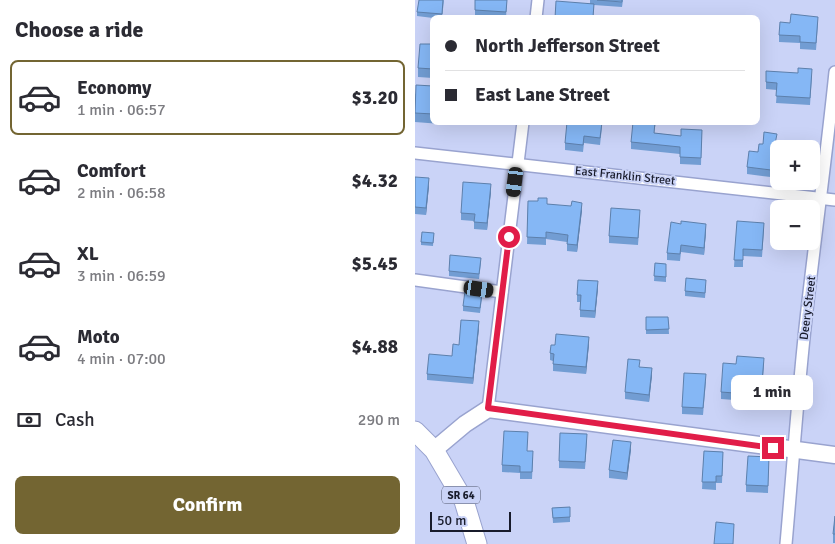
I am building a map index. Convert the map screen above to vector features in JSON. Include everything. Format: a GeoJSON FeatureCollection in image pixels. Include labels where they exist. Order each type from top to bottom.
{"type":"FeatureCollection","features":[{"type":"Feature","properties":{"kind":"main road","name":"SR 64"},"geometry":{"type":"LineString","coordinates":[[415,431],[434,450],[464,501],[477,544]]}},
{"type":"Feature","properties":{"kind":"street"},"geometry":{"type":"LineString","coordinates":[[536,15],[538,0]]}},
{"type":"Feature","properties":{"kind":"street","name":"Deery Street"},"geometry":{"type":"LineString","coordinates":[[786,544],[807,309],[822,198],[835,72]]}},
{"type":"Feature","properties":{"kind":"street"},"geometry":{"type":"LineString","coordinates":[[488,408],[523,125]]}},
{"type":"Feature","properties":{"kind":"street","name":"East Franklin Street"},"geometry":{"type":"LineString","coordinates":[[415,153],[835,200]]}},
{"type":"Feature","properties":{"kind":"street"},"geometry":{"type":"LineString","coordinates":[[415,280],[502,292]]}},
{"type":"Feature","properties":{"kind":"street"},"geometry":{"type":"LineString","coordinates":[[434,450],[488,408],[835,455]]}},
{"type":"Feature","properties":{"kind":"building"},"geometry":{"type":"Polygon","coordinates":[[[419,0],[443,0],[442,14],[417,12],[419,0]]]}},
{"type":"Feature","properties":{"kind":"building"},"geometry":{"type":"Polygon","coordinates":[[[475,0],[507,0],[506,12],[475,10],[475,0]]]}},
{"type":"Feature","properties":{"kind":"building"},"geometry":{"type":"Polygon","coordinates":[[[597,0],[622,0],[622,2],[597,0]]]}},
{"type":"Feature","properties":{"kind":"building"},"geometry":{"type":"Polygon","coordinates":[[[556,1],[594,4],[593,15],[555,15],[556,1]]]}},
{"type":"Feature","properties":{"kind":"building"},"geometry":{"type":"Polygon","coordinates":[[[791,14],[818,17],[816,43],[800,42],[800,36],[779,35],[780,22],[790,23],[791,14]]]}},
{"type":"Feature","properties":{"kind":"building"},"geometry":{"type":"Polygon","coordinates":[[[420,44],[430,44],[430,69],[418,68],[420,44]]]}},
{"type":"Feature","properties":{"kind":"building"},"geometry":{"type":"Polygon","coordinates":[[[798,68],[812,69],[810,98],[776,96],[777,83],[766,82],[766,71],[798,73],[798,68]]]}},
{"type":"Feature","properties":{"kind":"building"},"geometry":{"type":"Polygon","coordinates":[[[416,85],[430,86],[430,114],[415,113],[416,85]]]}},
{"type":"Feature","properties":{"kind":"building"},"geometry":{"type":"Polygon","coordinates":[[[567,125],[602,125],[600,138],[584,136],[583,145],[565,143],[567,125]]]}},
{"type":"Feature","properties":{"kind":"building"},"geometry":{"type":"Polygon","coordinates":[[[633,125],[655,125],[654,133],[681,136],[681,129],[702,130],[701,158],[680,157],[680,147],[631,142],[633,125]]]}},
{"type":"Feature","properties":{"kind":"building"},"geometry":{"type":"Polygon","coordinates":[[[764,132],[777,134],[776,140],[770,140],[770,170],[747,167],[749,151],[758,152],[759,144],[763,144],[764,132]]]}},
{"type":"Feature","properties":{"kind":"building"},"geometry":{"type":"Polygon","coordinates":[[[415,177],[429,178],[426,208],[415,207],[415,177]]]}},
{"type":"Feature","properties":{"kind":"building"},"geometry":{"type":"Polygon","coordinates":[[[463,182],[491,184],[487,223],[474,222],[475,214],[461,213],[463,182]]]}},
{"type":"Feature","properties":{"kind":"building"},"geometry":{"type":"Polygon","coordinates":[[[538,198],[547,198],[547,204],[571,206],[572,201],[582,203],[577,245],[567,244],[568,235],[546,232],[546,238],[527,237],[528,201],[538,201],[538,198]]]}},
{"type":"Feature","properties":{"kind":"building"},"geometry":{"type":"Polygon","coordinates":[[[611,208],[640,210],[638,238],[609,236],[611,208]]]}},
{"type":"Feature","properties":{"kind":"building"},"geometry":{"type":"Polygon","coordinates":[[[681,221],[706,224],[704,248],[681,245],[680,254],[667,253],[671,222],[681,224],[681,221]]]}},
{"type":"Feature","properties":{"kind":"building"},"geometry":{"type":"Polygon","coordinates":[[[737,221],[764,223],[762,250],[743,249],[743,260],[734,260],[737,221]]]}},
{"type":"Feature","properties":{"kind":"building"},"geometry":{"type":"Polygon","coordinates":[[[422,232],[434,233],[433,243],[421,242],[422,232]]]}},
{"type":"Feature","properties":{"kind":"building"},"geometry":{"type":"Polygon","coordinates":[[[450,255],[481,258],[479,274],[449,271],[450,255]]]}},
{"type":"Feature","properties":{"kind":"building"},"geometry":{"type":"Polygon","coordinates":[[[655,263],[666,264],[666,277],[654,276],[655,263]]]}},
{"type":"Feature","properties":{"kind":"building"},"geometry":{"type":"Polygon","coordinates":[[[686,278],[706,280],[705,293],[685,291],[686,278]]]}},
{"type":"Feature","properties":{"kind":"building"},"geometry":{"type":"Polygon","coordinates":[[[578,280],[598,281],[595,311],[580,310],[581,295],[577,295],[578,280]]]}},
{"type":"Feature","properties":{"kind":"building"},"geometry":{"type":"Polygon","coordinates":[[[465,291],[482,293],[480,308],[463,306],[465,291]]]}},
{"type":"Feature","properties":{"kind":"building"},"geometry":{"type":"Polygon","coordinates":[[[646,317],[668,317],[669,329],[646,330],[646,317]]]}},
{"type":"Feature","properties":{"kind":"building"},"geometry":{"type":"Polygon","coordinates":[[[461,320],[479,321],[473,378],[427,374],[429,354],[452,356],[453,344],[459,345],[461,320]]]}},
{"type":"Feature","properties":{"kind":"building"},"geometry":{"type":"Polygon","coordinates":[[[556,334],[589,337],[586,367],[553,364],[554,354],[550,353],[551,345],[555,345],[556,334]]]}},
{"type":"Feature","properties":{"kind":"building"},"geometry":{"type":"Polygon","coordinates":[[[737,356],[764,358],[761,395],[721,392],[723,363],[736,364],[737,356]]]}},
{"type":"Feature","properties":{"kind":"building"},"geometry":{"type":"Polygon","coordinates":[[[628,359],[640,360],[639,367],[652,368],[649,395],[625,392],[628,359]]]}},
{"type":"Feature","properties":{"kind":"building"},"geometry":{"type":"Polygon","coordinates":[[[684,373],[706,374],[703,408],[682,407],[684,373]]]}},
{"type":"Feature","properties":{"kind":"building"},"geometry":{"type":"Polygon","coordinates":[[[504,431],[528,432],[527,451],[533,451],[532,472],[520,472],[520,466],[502,465],[504,431]]]}},
{"type":"Feature","properties":{"kind":"building"},"geometry":{"type":"Polygon","coordinates":[[[560,433],[587,434],[585,462],[559,461],[560,433]]]}},
{"type":"Feature","properties":{"kind":"building"},"geometry":{"type":"Polygon","coordinates":[[[613,440],[631,442],[627,473],[609,470],[613,440]]]}},
{"type":"Feature","properties":{"kind":"building"},"geometry":{"type":"Polygon","coordinates":[[[704,451],[723,452],[722,476],[716,476],[716,482],[702,482],[704,451]]]}},
{"type":"Feature","properties":{"kind":"building"},"geometry":{"type":"Polygon","coordinates":[[[748,456],[769,457],[768,486],[746,485],[748,456]]]}},
{"type":"Feature","properties":{"kind":"building"},"geometry":{"type":"Polygon","coordinates":[[[570,507],[570,517],[553,518],[552,508],[570,507]]]}},
{"type":"Feature","properties":{"kind":"building"},"geometry":{"type":"Polygon","coordinates":[[[835,516],[835,534],[833,534],[835,516]]]}},
{"type":"Feature","properties":{"kind":"building"},"geometry":{"type":"Polygon","coordinates":[[[716,522],[734,524],[733,544],[714,544],[716,522]]]}},
{"type":"Feature","properties":{"kind":"route"},"geometry":{"type":"LineString","coordinates":[[509,237],[488,408],[773,448]]}}]}
